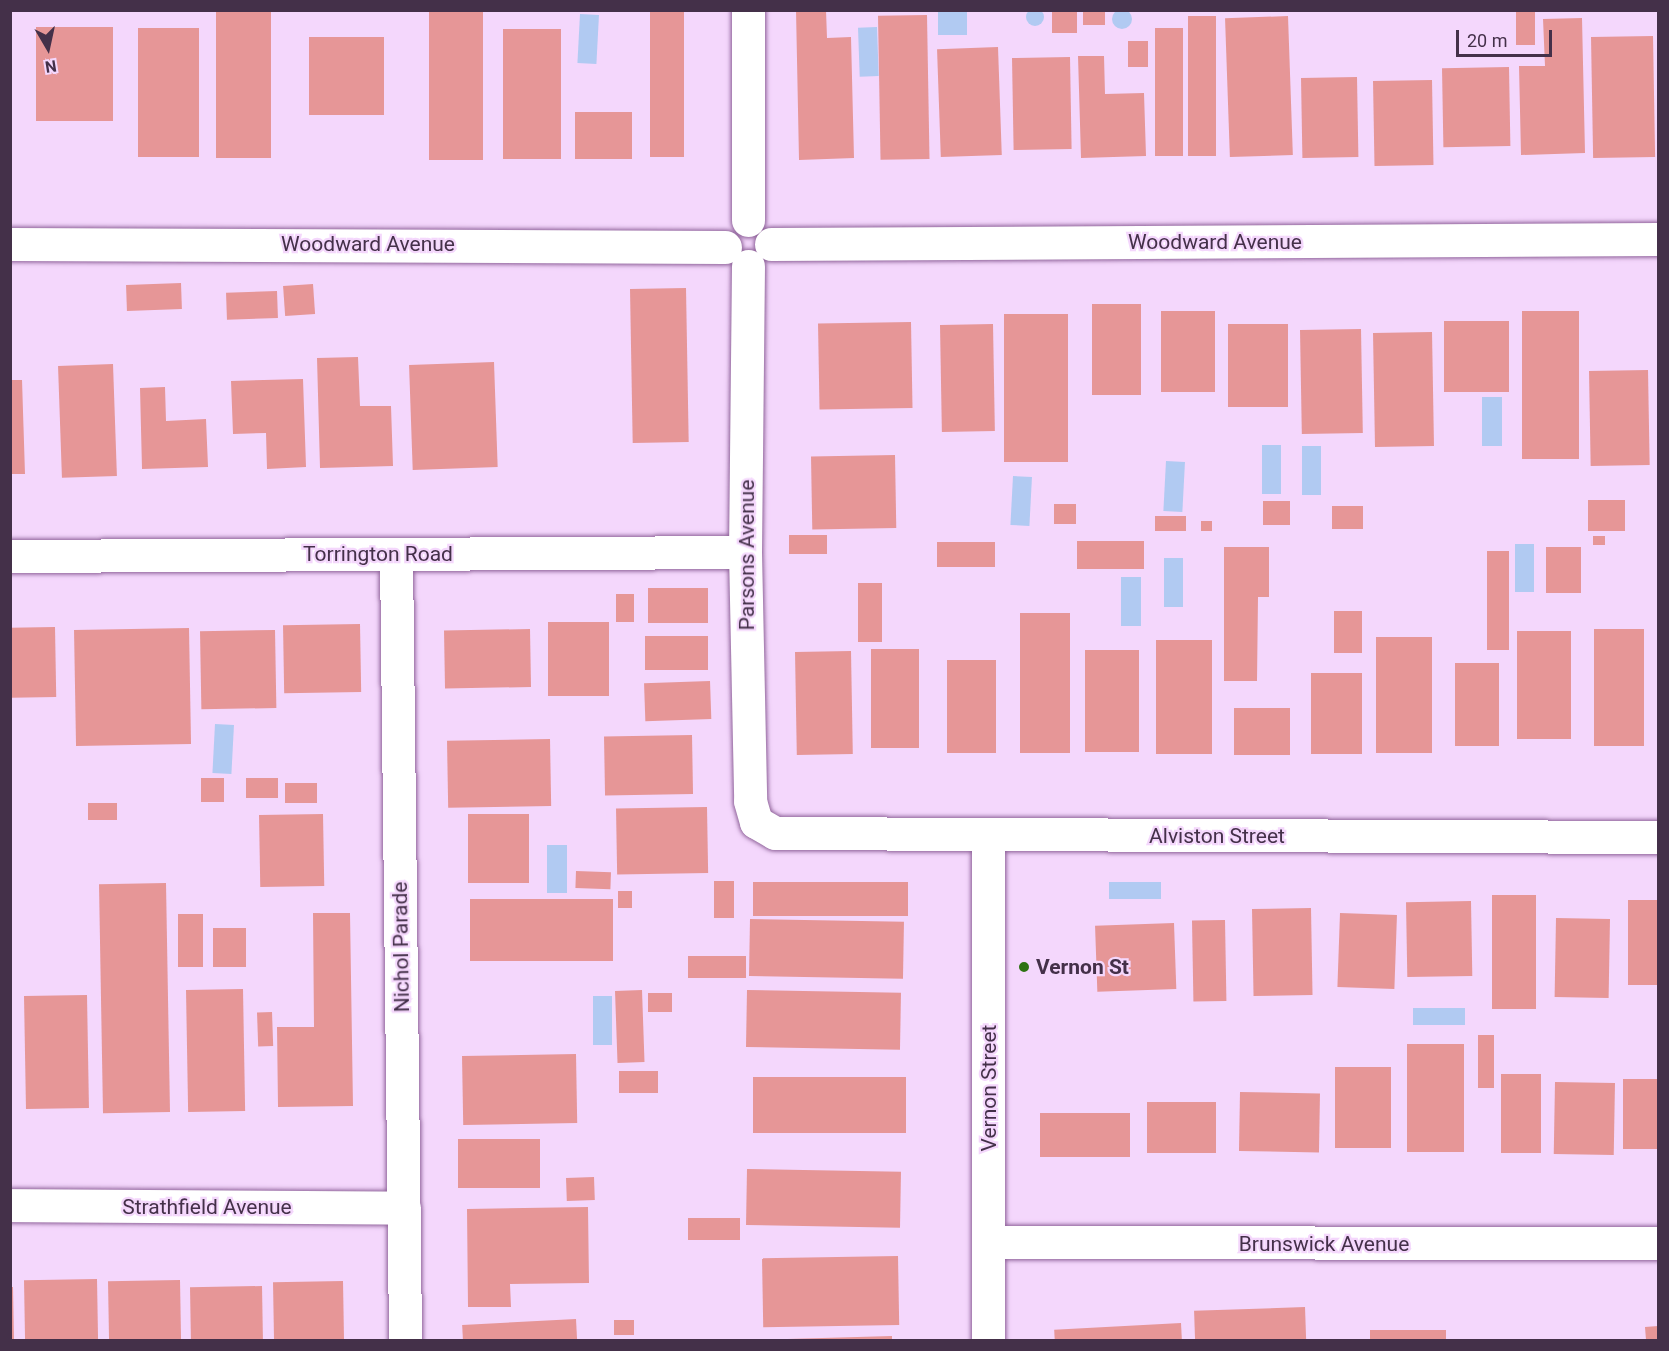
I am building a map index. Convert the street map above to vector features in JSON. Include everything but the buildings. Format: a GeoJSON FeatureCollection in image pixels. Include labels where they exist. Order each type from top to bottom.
{"type":"FeatureCollection","features":[{"type":"Feature","properties":{"kind":"street"},"geometry":{"type":"LineString","coordinates":[[748,10],[748,220],[728,231],[748,252]]}},
{"type":"Feature","properties":{"kind":"street","name":"Woodward Avenue"},"geometry":{"type":"LineString","coordinates":[[10,244],[748,252],[1659,239]]}},
{"type":"Feature","properties":{"kind":"street","name":"Parsons Avenue"},"geometry":{"type":"LineString","coordinates":[[748,252],[745,552],[750,801],[756,822],[775,833]]}},
{"type":"Feature","properties":{"kind":"street","name":"Torrington Road"},"geometry":{"type":"LineString","coordinates":[[10,556],[745,552]]}},
{"type":"Feature","properties":{"kind":"street","name":"Nichol Parade"},"geometry":{"type":"LineString","coordinates":[[396,554],[405,1341]]}},
{"type":"Feature","properties":{"kind":"street","name":"Alviston Street"},"geometry":{"type":"LineString","coordinates":[[775,833],[988,836],[1659,837]]}},
{"type":"Feature","properties":{"kind":"street","name":"Vernon Street"},"geometry":{"type":"LineString","coordinates":[[988,836],[990,1242],[988,1341]]}},
{"type":"Feature","properties":{"kind":"street","name":"Strathfield Avenue"},"geometry":{"type":"LineString","coordinates":[[10,1205],[404,1208]]}},
{"type":"Feature","properties":{"kind":"street","name":"Brunswick Avenue"},"geometry":{"type":"LineString","coordinates":[[990,1242],[1659,1243]]}},
{"type":"Feature","properties":{"kind":"water"},"geometry":{"type":"Polygon","coordinates":[[[1035,8],[1041,11],[1044,17],[1041,23],[1035,26],[1029,23],[1026,17],[1029,11],[1035,8]]]}},
{"type":"Feature","properties":{"kind":"water"},"geometry":{"type":"Polygon","coordinates":[[[1122,9],[1129,12],[1132,19],[1129,26],[1122,29],[1115,26],[1112,19],[1115,12],[1122,9]]]}},
{"type":"Feature","properties":{"kind":"water"},"geometry":{"type":"Polygon","coordinates":[[[938,11],[967,11],[967,35],[938,35],[938,11]]]}},
{"type":"Feature","properties":{"kind":"water"},"geometry":{"type":"Polygon","coordinates":[[[580,14],[599,15],[596,64],[577,63],[580,14]]]}},
{"type":"Feature","properties":{"kind":"water"},"geometry":{"type":"Polygon","coordinates":[[[877,27],[879,76],[860,77],[858,28],[877,27]]]}},
{"type":"Feature","properties":{"kind":"water"},"geometry":{"type":"Polygon","coordinates":[[[1482,397],[1502,397],[1502,446],[1482,446],[1482,397]]]}},
{"type":"Feature","properties":{"kind":"water"},"geometry":{"type":"Polygon","coordinates":[[[1262,445],[1281,445],[1281,494],[1262,494],[1262,445]]]}},
{"type":"Feature","properties":{"kind":"water"},"geometry":{"type":"Polygon","coordinates":[[[1302,446],[1321,446],[1321,495],[1302,495],[1302,446]]]}},
{"type":"Feature","properties":{"kind":"water"},"geometry":{"type":"Polygon","coordinates":[[[1166,461],[1185,462],[1182,512],[1163,511],[1166,461]]]}},
{"type":"Feature","properties":{"kind":"water"},"geometry":{"type":"Polygon","coordinates":[[[1013,476],[1032,477],[1029,526],[1010,525],[1013,476]]]}},
{"type":"Feature","properties":{"kind":"water"},"geometry":{"type":"Polygon","coordinates":[[[1515,544],[1534,544],[1534,592],[1515,592],[1515,544]]]}},
{"type":"Feature","properties":{"kind":"water"},"geometry":{"type":"Polygon","coordinates":[[[1164,558],[1183,558],[1183,607],[1164,607],[1164,558]]]}},
{"type":"Feature","properties":{"kind":"water"},"geometry":{"type":"Polygon","coordinates":[[[1121,577],[1141,577],[1141,626],[1121,626],[1121,577]]]}},
{"type":"Feature","properties":{"kind":"water"},"geometry":{"type":"Polygon","coordinates":[[[215,724],[234,725],[231,774],[212,773],[215,724]]]}},
{"type":"Feature","properties":{"kind":"water"},"geometry":{"type":"Polygon","coordinates":[[[547,845],[567,845],[567,893],[547,893],[547,845]]]}},
{"type":"Feature","properties":{"kind":"water"},"geometry":{"type":"Polygon","coordinates":[[[1109,882],[1161,882],[1161,899],[1109,899],[1109,882]]]}},
{"type":"Feature","properties":{"kind":"water"},"geometry":{"type":"Polygon","coordinates":[[[593,996],[612,996],[612,1045],[593,1045],[593,996]]]}},
{"type":"Feature","properties":{"kind":"water"},"geometry":{"type":"Polygon","coordinates":[[[1413,1008],[1465,1008],[1465,1025],[1413,1025],[1413,1008]]]}},
{"type":"Feature","properties":{"kind":"place","name":"Vernon St"},"geometry":{"type":"Point","coordinates":[1024,967]}}]}
